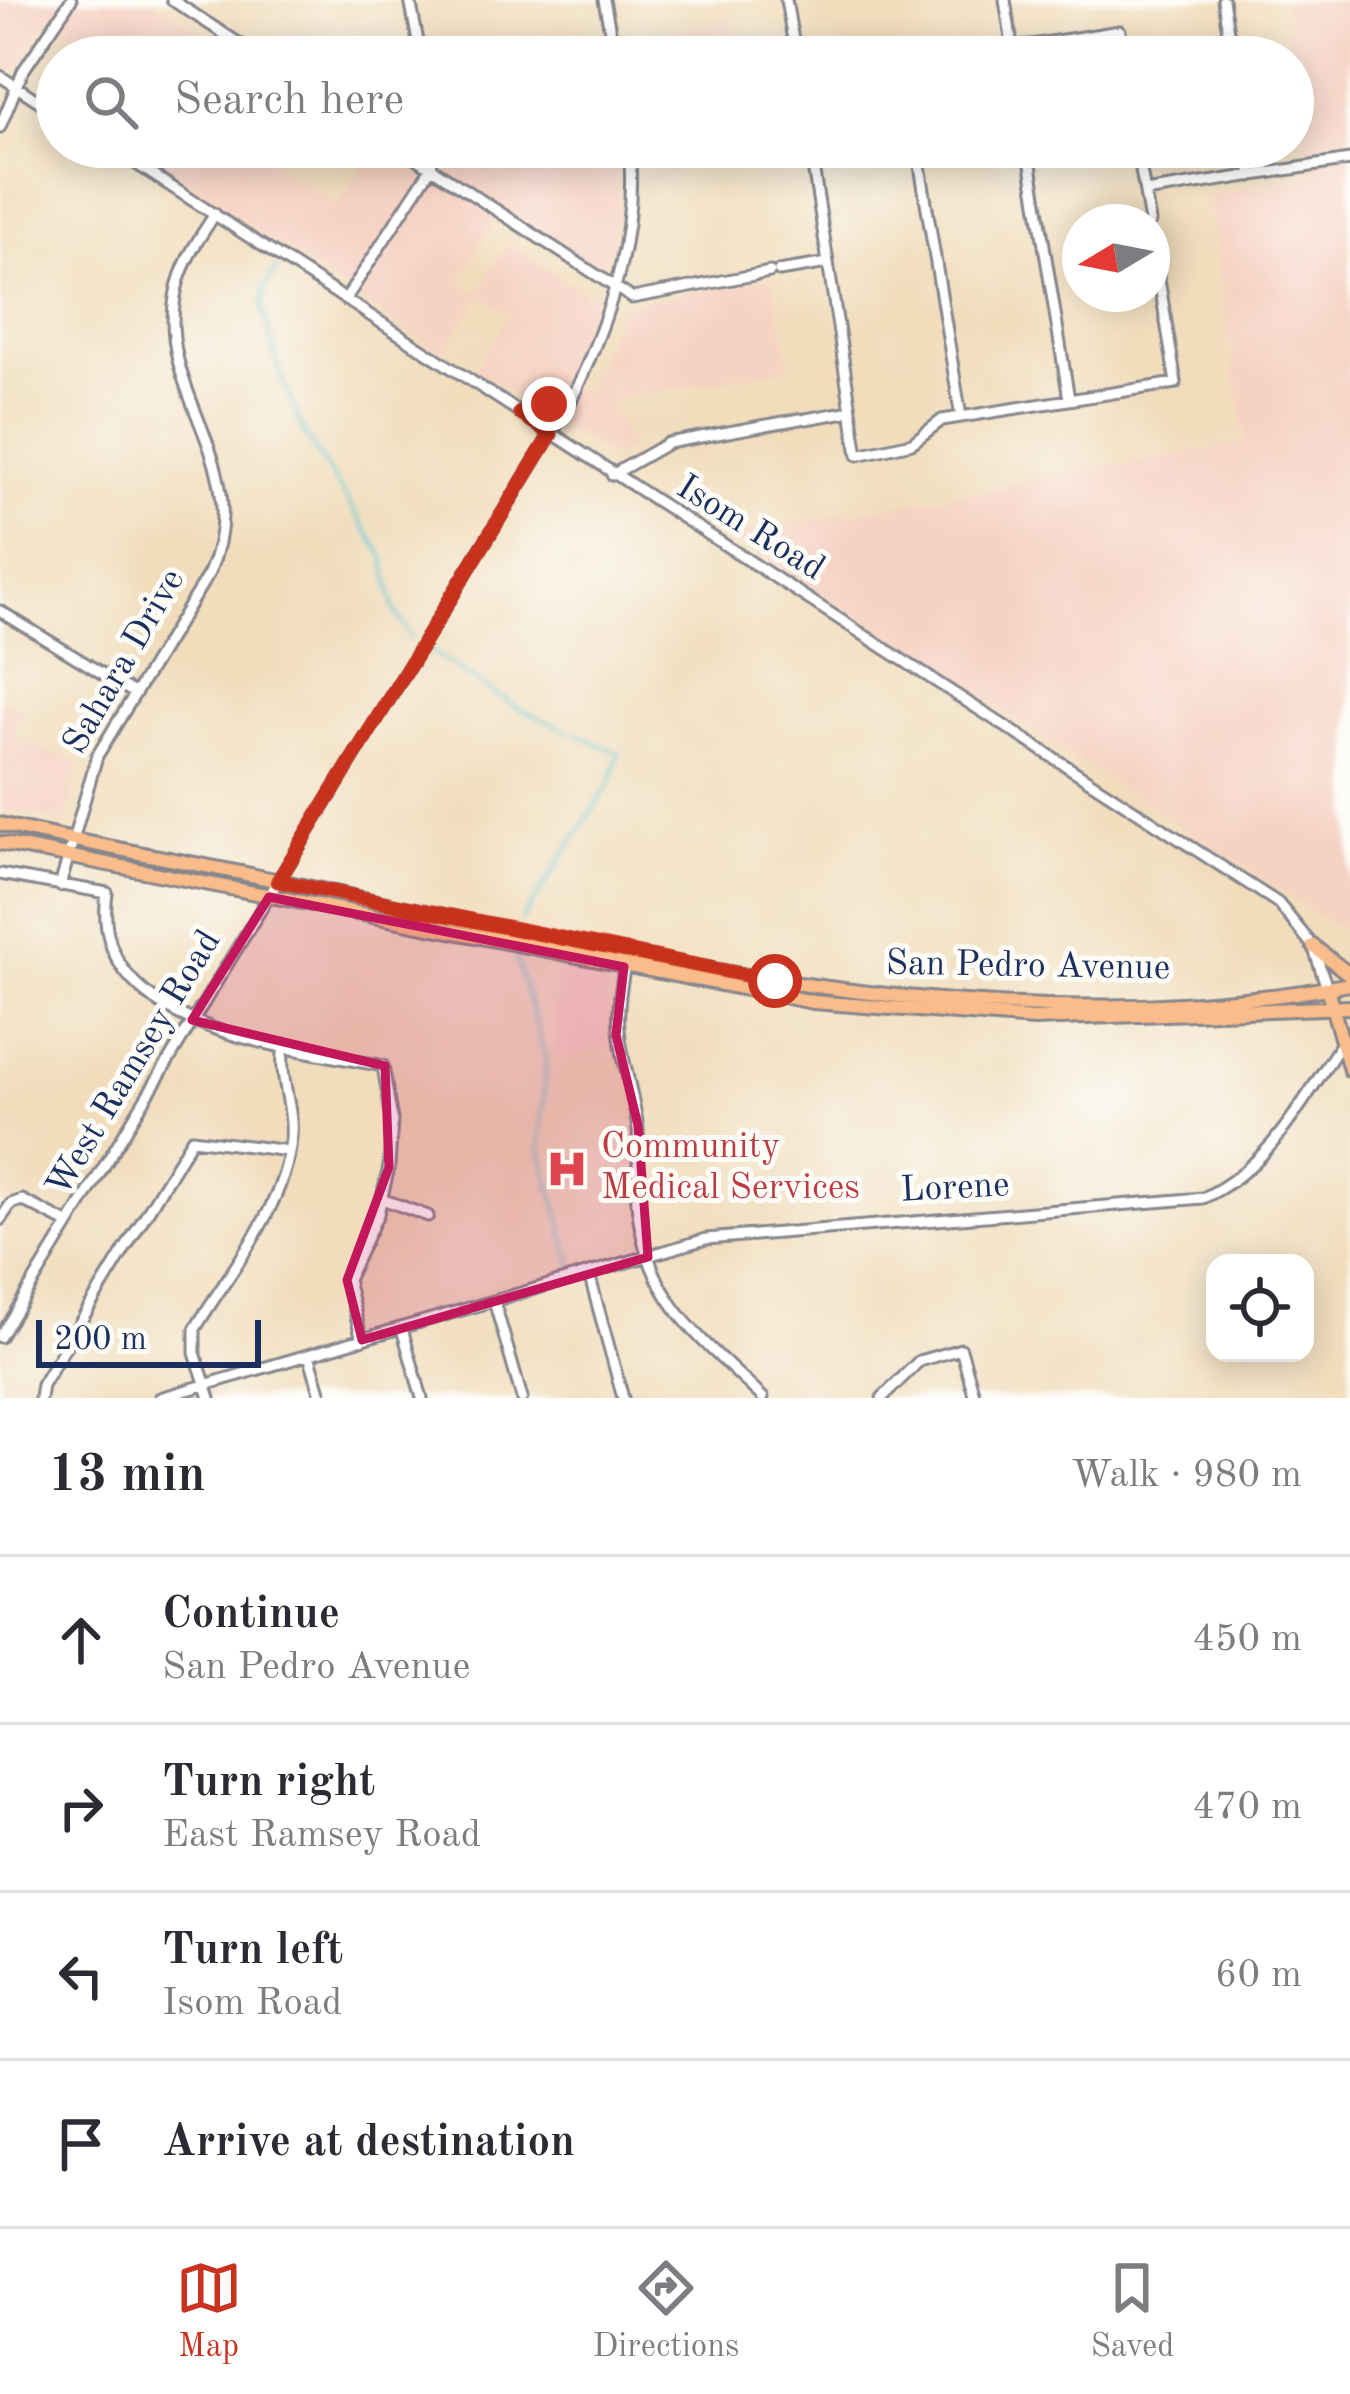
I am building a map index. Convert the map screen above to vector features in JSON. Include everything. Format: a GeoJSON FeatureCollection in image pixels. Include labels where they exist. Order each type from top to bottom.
{"type":"FeatureCollection","features":[{"type":"Feature","properties":{"kind":"main road","name":"San Pedro Avenue"},"geometry":{"type":"LineString","coordinates":[[0,824],[278,881],[441,924]]}},
{"type":"Feature","properties":{"kind":"main road","name":"San Pedro Avenue"},"geometry":{"type":"LineString","coordinates":[[0,843],[269,897],[626,960],[813,1002],[1045,1012],[1069,1019],[1350,1006]]}},
{"type":"Feature","properties":{"kind":"main road"},"geometry":{"type":"LineString","coordinates":[[1313,946],[1350,979]]}},
{"type":"Feature","properties":{"kind":"main road","name":"San Pedro Avenue"},"geometry":{"type":"LineString","coordinates":[[1045,1012],[1069,1004],[1215,999],[1327,988],[1350,979]]}},
{"type":"Feature","properties":{"kind":"main road"},"geometry":{"type":"LineString","coordinates":[[1327,988],[1350,1070]]}},
{"type":"Feature","properties":{"kind":"main road"},"geometry":{"type":"LineString","coordinates":[[1069,1004],[1069,1019]]}},
{"type":"Feature","properties":{"kind":"main road"},"geometry":{"type":"LineString","coordinates":[[1342,1043],[1350,1024]]}},
{"type":"Feature","properties":{"kind":"street"},"geometry":{"type":"LineString","coordinates":[[46,36],[70,0]]}},
{"type":"Feature","properties":{"kind":"street"},"geometry":{"type":"LineString","coordinates":[[172,0],[228,36]]}},
{"type":"Feature","properties":{"kind":"street"},"geometry":{"type":"LineString","coordinates":[[410,0],[417,36]]}},
{"type":"Feature","properties":{"kind":"street"},"geometry":{"type":"LineString","coordinates":[[604,0],[611,36]]}},
{"type":"Feature","properties":{"kind":"street"},"geometry":{"type":"LineString","coordinates":[[786,0],[792,36]]}},
{"type":"Feature","properties":{"kind":"street"},"geometry":{"type":"LineString","coordinates":[[1005,0],[1011,36]]}},
{"type":"Feature","properties":{"kind":"street"},"geometry":{"type":"LineString","coordinates":[[1223,0],[1229,36]]}},
{"type":"Feature","properties":{"kind":"street"},"geometry":{"type":"LineString","coordinates":[[1095,36],[1120,31],[1121,36]]}},
{"type":"Feature","properties":{"kind":"street"},"geometry":{"type":"LineString","coordinates":[[0,128],[36,51]]}},
{"type":"Feature","properties":{"kind":"street"},"geometry":{"type":"LineString","coordinates":[[0,76],[36,99]]}},
{"type":"Feature","properties":{"kind":"street"},"geometry":{"type":"LineString","coordinates":[[1314,166],[1350,160]]}},
{"type":"Feature","properties":{"kind":"street","name":"Isom Road"},"geometry":{"type":"LineString","coordinates":[[143,168],[1278,903],[1313,946],[1327,988]]}},
{"type":"Feature","properties":{"kind":"street"},"geometry":{"type":"LineString","coordinates":[[346,299],[431,168],[632,298],[828,263]]}},
{"type":"Feature","properties":{"kind":"street","name":"West Ramsey Road"},"geometry":{"type":"LineString","coordinates":[[0,1337],[573,396],[616,291],[631,208],[630,168]]}},
{"type":"Feature","properties":{"kind":"street"},"geometry":{"type":"LineString","coordinates":[[813,168],[858,455],[912,443],[942,420],[1176,383],[1164,312]]}},
{"type":"Feature","properties":{"kind":"street"},"geometry":{"type":"LineString","coordinates":[[920,168],[961,417]]}},
{"type":"Feature","properties":{"kind":"street"},"geometry":{"type":"LineString","coordinates":[[1031,168],[1069,399]]}},
{"type":"Feature","properties":{"kind":"street"},"geometry":{"type":"LineString","coordinates":[[1141,168],[1147,204]]}},
{"type":"Feature","properties":{"kind":"street"},"geometry":{"type":"LineString","coordinates":[[1251,168],[1252,176]]}},
{"type":"Feature","properties":{"kind":"street"},"geometry":{"type":"LineString","coordinates":[[1145,192],[1301,168]]}},
{"type":"Feature","properties":{"kind":"street","name":"Sahara Drive"},"geometry":{"type":"LineString","coordinates":[[60,886],[93,764],[209,573],[223,530],[220,471],[182,369],[173,326],[183,268],[215,214]]}},
{"type":"Feature","properties":{"kind":"street"},"geometry":{"type":"LineString","coordinates":[[520,413],[573,396]]}},
{"type":"Feature","properties":{"kind":"street"},"geometry":{"type":"LineString","coordinates":[[612,475],[664,444],[851,412]]}},
{"type":"Feature","properties":{"kind":"street"},"geometry":{"type":"LineString","coordinates":[[0,611],[134,694]]}},
{"type":"Feature","properties":{"kind":"street"},"geometry":{"type":"LineString","coordinates":[[0,877],[107,893],[105,934],[115,963],[133,982],[220,1034],[383,1066],[392,1143],[382,1199],[347,1280],[362,1340]]}},
{"type":"Feature","properties":{"kind":"street"},"geometry":{"type":"LineString","coordinates":[[626,960],[616,1035],[638,1125],[637,1203],[648,1257],[664,1299],[763,1398]]}},
{"type":"Feature","properties":{"kind":"street","name":"Lorene"},"geometry":{"type":"LineString","coordinates":[[160,1398],[648,1257],[756,1231],[1203,1198],[1231,1183],[1271,1148],[1342,1043]]}},
{"type":"Feature","properties":{"kind":"street"},"geometry":{"type":"LineString","coordinates":[[209,1398],[195,1353],[195,1329],[278,1188],[290,1150],[291,1120],[281,1073],[284,1046]]}},
{"type":"Feature","properties":{"kind":"street"},"geometry":{"type":"LineString","coordinates":[[40,1398],[43,1384],[192,1139],[290,1150]]}},
{"type":"Feature","properties":{"kind":"street"},"geometry":{"type":"LineString","coordinates":[[0,1220],[22,1199],[69,1224]]}},
{"type":"Feature","properties":{"kind":"street"},"geometry":{"type":"LineString","coordinates":[[382,1199],[428,1216]]}},
{"type":"Feature","properties":{"kind":"street"},"geometry":{"type":"LineString","coordinates":[[589,1274],[623,1398]]}},
{"type":"Feature","properties":{"kind":"street"},"geometry":{"type":"LineString","coordinates":[[494,1301],[522,1398]]}},
{"type":"Feature","properties":{"kind":"street"},"geometry":{"type":"LineString","coordinates":[[402,1328],[422,1398]]}},
{"type":"Feature","properties":{"kind":"street"},"geometry":{"type":"LineString","coordinates":[[882,1398],[919,1361],[961,1349],[975,1398]]}},
{"type":"Feature","properties":{"kind":"street"},"geometry":{"type":"LineString","coordinates":[[309,1355],[322,1398]]}},
{"type":"Feature","properties":{"kind":"highlighted area"},"geometry":{"type":"Polygon","coordinates":[[[269,897],[624,967],[616,1035],[638,1125],[648,1257],[362,1340],[347,1280],[389,1167],[385,1066],[192,1020],[269,897]]]}},
{"type":"Feature","properties":{"kind":"shaded area"},"geometry":{"type":"Polygon","coordinates":[[[0,0],[152,0],[206,36],[79,36],[50,16],[17,68],[8,70],[0,64],[0,0]]]}},
{"type":"Feature","properties":{"kind":"shaded area"},"geometry":{"type":"Polygon","coordinates":[[[1282,0],[1350,0],[1350,935],[727,535],[1246,443],[1208,194],[1310,176],[1309,168],[1314,168],[1314,36],[1288,36],[1282,0]]]}},
{"type":"Feature","properties":{"kind":"shaded area"},"geometry":{"type":"Polygon","coordinates":[[[730,22],[732,36],[655,36],[730,22]]]}},
{"type":"Feature","properties":{"kind":"shaded area"},"geometry":{"type":"Polygon","coordinates":[[[160,168],[282,168],[338,205],[362,168],[411,168],[430,179],[433,168],[618,168],[619,212],[605,275],[501,208],[459,281],[478,293],[508,244],[601,303],[567,384],[584,392],[622,305],[772,276],[790,367],[606,401],[631,447],[612,458],[474,371],[510,314],[480,296],[442,354],[160,168]]]}},
{"type":"Feature","properties":{"kind":"shaded area"},"geometry":{"type":"Polygon","coordinates":[[[0,700],[23,709],[10,736],[80,763],[65,823],[0,807],[0,700]]]}},
{"type":"Feature","properties":{"kind":"shaded area"},"geometry":{"type":"Polygon","coordinates":[[[556,968],[608,973],[607,1050],[554,1058],[556,968]]]}},
{"type":"Feature","properties":{"kind":"waterway"},"geometry":{"type":"LineString","coordinates":[[278,268],[265,286],[262,307],[281,376],[304,433],[384,557],[394,609],[412,639]]}},
{"type":"Feature","properties":{"kind":"waterway"},"geometry":{"type":"LineString","coordinates":[[430,651],[519,709],[619,753],[612,780],[522,920]]}},
{"type":"Feature","properties":{"kind":"waterway"},"geometry":{"type":"LineString","coordinates":[[515,955],[546,1060],[540,1147],[574,1270]]}},
{"type":"Feature","properties":{"kind":"place","name":"Community Medical Services"},"geometry":{"type":"Point","coordinates":[567,1169]}},
{"type":"Feature","properties":{"kind":"route"},"geometry":{"type":"LineString","coordinates":[[549,404],[520,413],[551,434],[278,881],[347,899],[775,981]]}}]}
